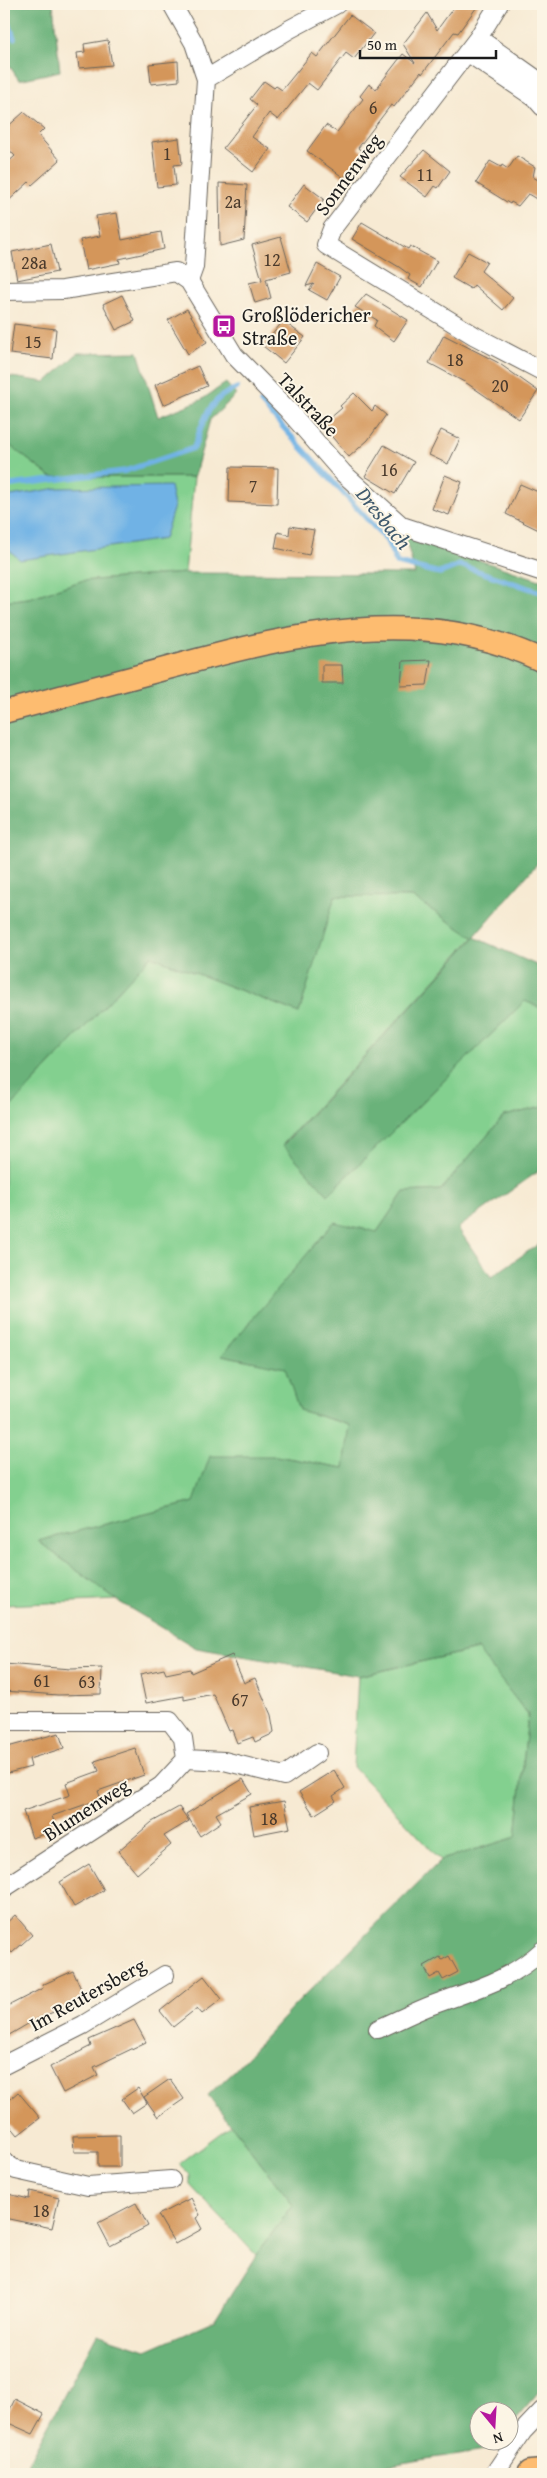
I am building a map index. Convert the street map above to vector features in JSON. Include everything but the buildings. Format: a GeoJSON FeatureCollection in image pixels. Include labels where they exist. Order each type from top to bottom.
{"type":"FeatureCollection","features":[{"type":"Feature","properties":{"kind":"highway"},"geometry":{"type":"LineString","coordinates":[[531,2474],[543,2473]]}},
{"type":"Feature","properties":{"kind":"main road"},"geometry":{"type":"LineString","coordinates":[[4,712],[244,647],[337,630],[389,628],[470,636],[514,647],[543,661]]}},
{"type":"Feature","properties":{"kind":"street"},"geometry":{"type":"LineString","coordinates":[[4,291],[63,290],[168,272],[176,272],[189,281],[194,268],[206,79],[194,42],[172,4]]}},
{"type":"Feature","properties":{"kind":"street"},"geometry":{"type":"LineString","coordinates":[[206,79],[290,29],[337,4]]}},
{"type":"Feature","properties":{"kind":"street","name":"Sonnenweg"},"geometry":{"type":"LineString","coordinates":[[499,4],[472,45],[332,229],[326,245],[475,336],[540,370]]}},
{"type":"Feature","properties":{"kind":"street"},"geometry":{"type":"LineString","coordinates":[[472,45],[543,84]]}},
{"type":"Feature","properties":{"kind":"street"},"geometry":{"type":"LineString","coordinates":[[472,45],[543,106]]}},
{"type":"Feature","properties":{"kind":"street","name":"Talstraße"},"geometry":{"type":"LineString","coordinates":[[189,281],[234,355],[288,410],[343,473],[402,526],[543,572]]}},
{"type":"Feature","properties":{"kind":"street"},"geometry":{"type":"LineString","coordinates":[[4,1721],[170,1721],[182,1738],[186,1759],[224,1761],[284,1776],[317,1753]]}},
{"type":"Feature","properties":{"kind":"street","name":"Blumenweg"},"geometry":{"type":"LineString","coordinates":[[4,1888],[161,1786],[186,1759]]}},
{"type":"Feature","properties":{"kind":"street"},"geometry":{"type":"LineString","coordinates":[[378,2029],[428,2007],[477,1990],[524,1968],[543,1950]]}},
{"type":"Feature","properties":{"kind":"street","name":"Im Reutersberg"},"geometry":{"type":"LineString","coordinates":[[4,2065],[83,2025],[165,1975]]}},
{"type":"Feature","properties":{"kind":"street"},"geometry":{"type":"LineString","coordinates":[[4,2162],[16,2170],[88,2186],[171,2180]]}},
{"type":"Feature","properties":{"kind":"street"},"geometry":{"type":"LineString","coordinates":[[494,2474],[523,2431],[543,2410]]}},
{"type":"Feature","properties":{"kind":"green space"},"geometry":{"type":"Polygon","coordinates":[[[4,4],[53,4],[60,71],[19,80],[4,58],[4,4]]]}},
{"type":"Feature","properties":{"kind":"green space"},"geometry":{"type":"Polygon","coordinates":[[[138,352],[158,417],[201,400],[226,383],[236,395],[210,420],[194,477],[51,477],[4,441],[4,376],[46,382],[78,353],[138,352]]]}},
{"type":"Feature","properties":{"kind":"green space"},"geometry":{"type":"Polygon","coordinates":[[[4,441],[51,477],[194,477],[185,573],[81,581],[29,598],[4,601],[4,441]]]}},
{"type":"Feature","properties":{"kind":"green space"},"geometry":{"type":"Polygon","coordinates":[[[405,536],[543,581],[543,677],[541,685],[543,699],[543,857],[474,937],[543,968],[543,1009],[525,1001],[328,1195],[283,1145],[474,938],[412,897],[335,896],[299,1013],[151,956],[4,1114],[4,601],[29,598],[81,581],[185,573],[415,574],[405,536]]]}},
{"type":"Feature","properties":{"kind":"green space"},"geometry":{"type":"Polygon","coordinates":[[[334,896],[412,897],[474,937],[283,1144],[328,1195],[525,1001],[543,1009],[543,1107],[504,1116],[441,1190],[404,1192],[377,1232],[222,1355],[286,1368],[299,1410],[350,1425],[344,1468],[276,1456],[194,1502],[38,1541],[116,1600],[4,1605],[4,1114],[151,956],[299,1013],[334,896]]]}},
{"type":"Feature","properties":{"kind":"green space"},"geometry":{"type":"Polygon","coordinates":[[[543,1107],[543,1168],[458,1228],[491,1277],[543,1241],[543,2388],[520,2414],[520,2400],[470,2400],[470,2450],[485,2450],[332,2474],[22,2474],[97,2334],[146,2350],[215,2320],[256,2255],[293,2205],[208,2095],[235,2070],[297,2003],[441,1860],[516,1837],[528,1715],[477,1649],[358,1676],[196,1648],[116,1600],[38,1541],[194,1502],[210,1456],[276,1456],[344,1468],[350,1425],[299,1410],[285,1368],[222,1355],[334,1222],[377,1232],[404,1192],[441,1190],[504,1116],[543,1107]]]}},
{"type":"Feature","properties":{"kind":"green space"},"geometry":{"type":"Polygon","coordinates":[[[478,1649],[528,1715],[516,1838],[441,1860],[353,1767],[358,1676],[478,1649]]]}},
{"type":"Feature","properties":{"kind":"green space"},"geometry":{"type":"Polygon","coordinates":[[[231,2125],[293,2205],[256,2255],[190,2185],[190,2175],[179,2164],[231,2125]]]}},
{"type":"Feature","properties":{"kind":"water"},"geometry":{"type":"Polygon","coordinates":[[[170,486],[174,506],[164,539],[20,560],[4,545],[4,497],[58,488],[170,486]]]}},
{"type":"Feature","properties":{"kind":"waterway"},"geometry":{"type":"LineString","coordinates":[[4,10],[14,38]]}},
{"type":"Feature","properties":{"kind":"waterway","name":"Dresbach"},"geometry":{"type":"LineString","coordinates":[[4,486],[125,471],[194,448],[204,420],[213,405],[227,392],[237,388]]}},
{"type":"Feature","properties":{"kind":"waterway","name":"Dresbach"},"geometry":{"type":"LineString","coordinates":[[261,403],[387,541],[397,563],[440,573],[460,565],[543,593]]}},
{"type":"Feature","properties":{"kind":"place","name":"Großlödericher Straße"},"geometry":{"type":"Point","coordinates":[224,326]}}]}
